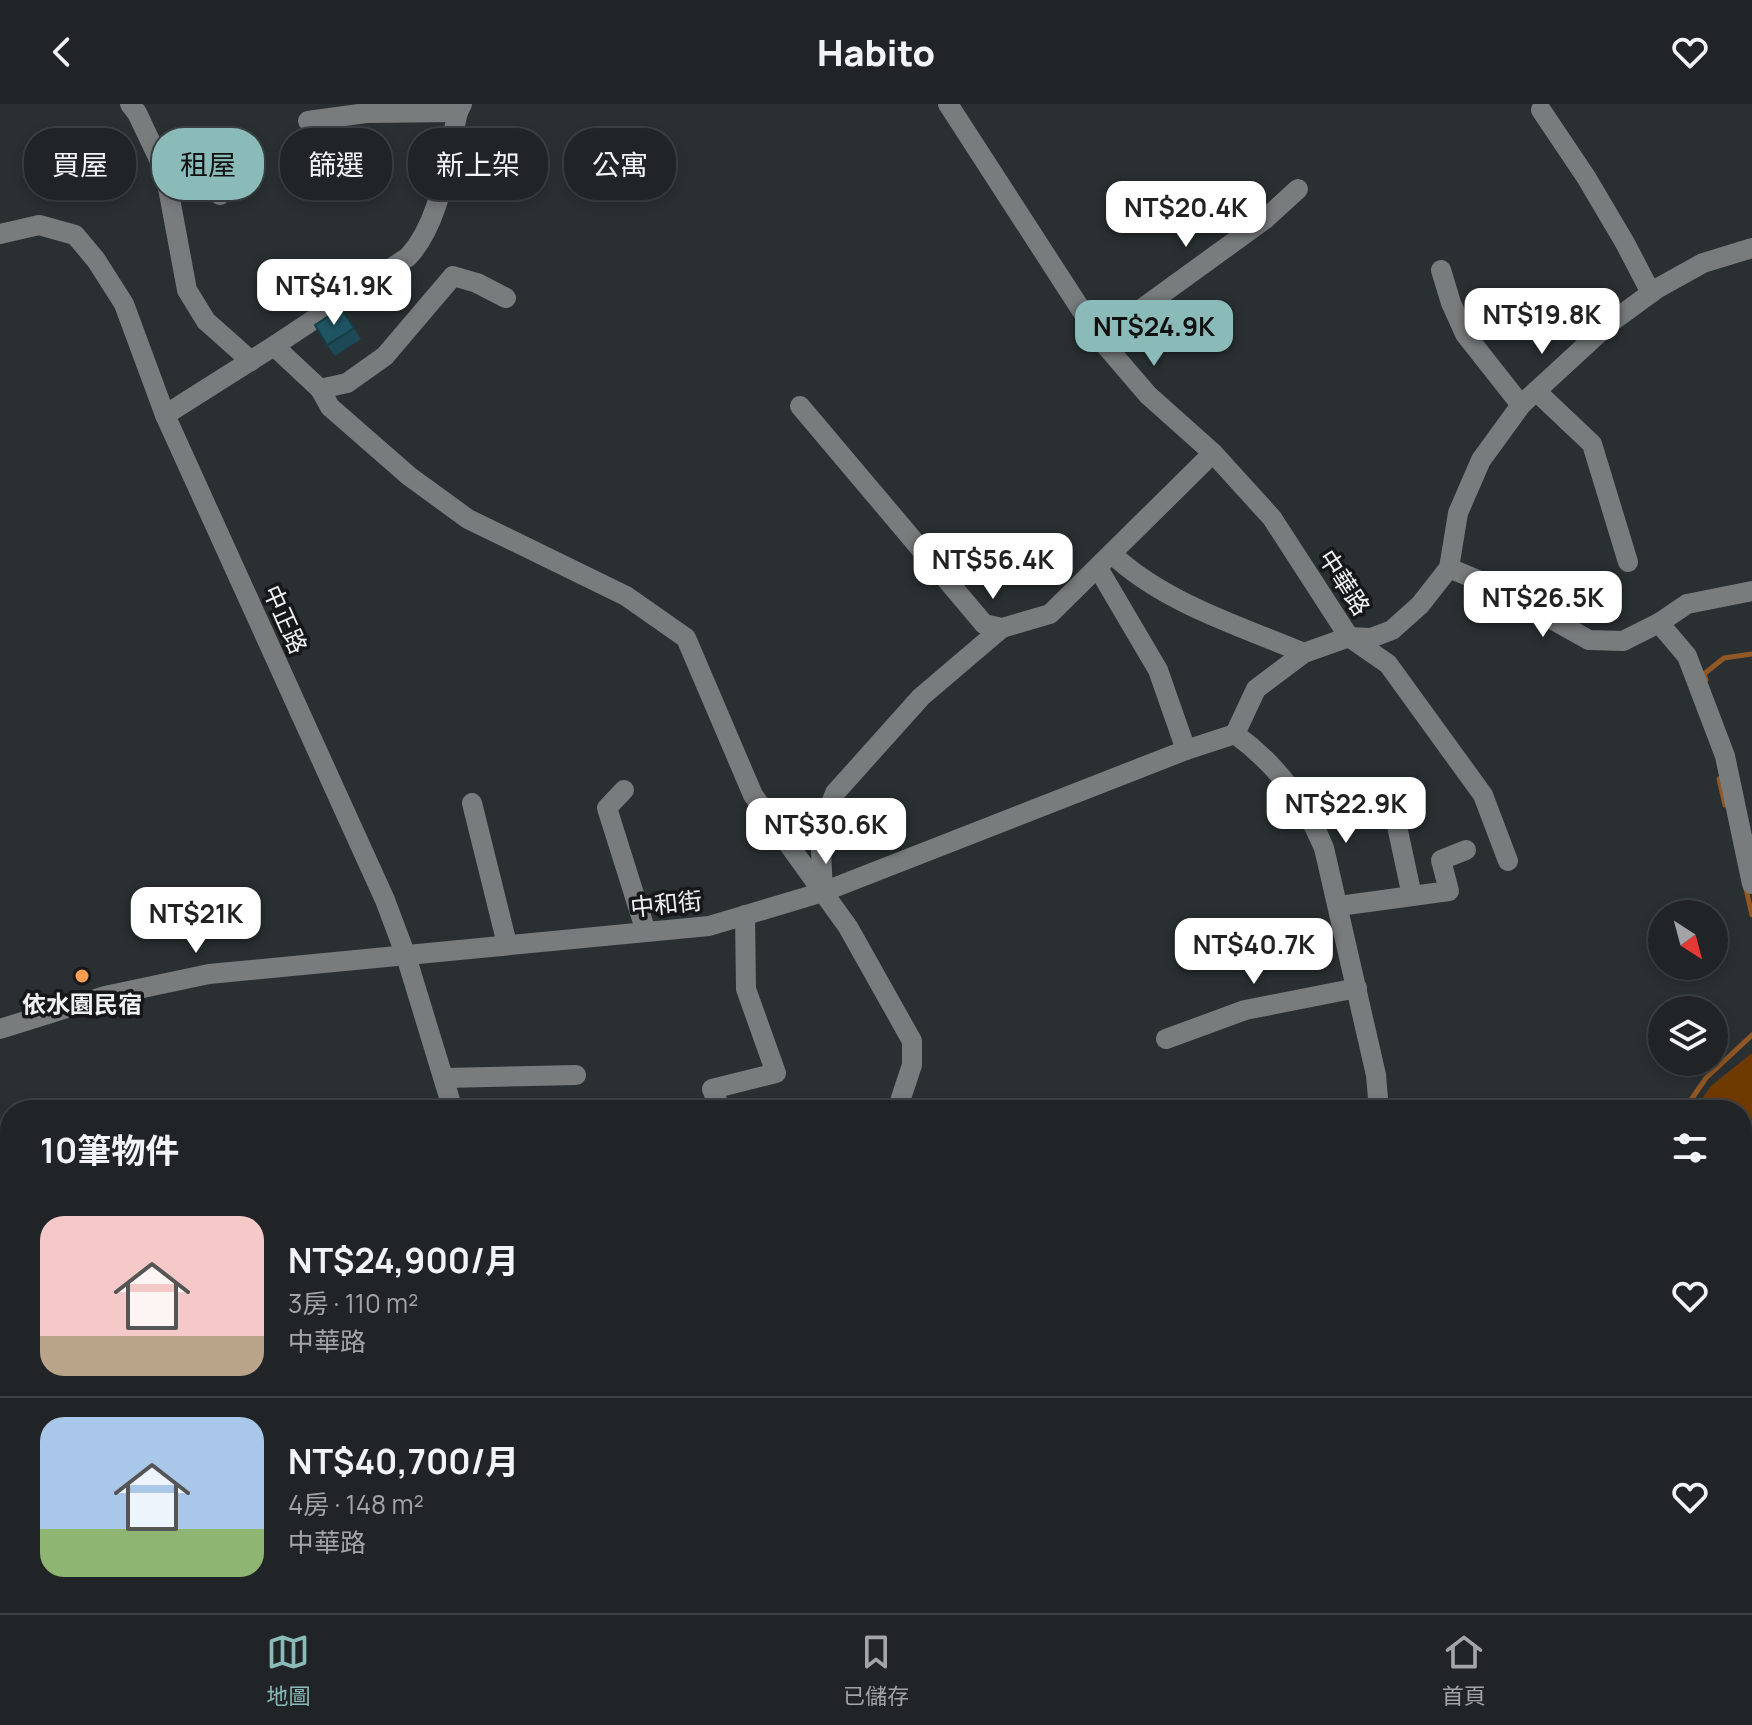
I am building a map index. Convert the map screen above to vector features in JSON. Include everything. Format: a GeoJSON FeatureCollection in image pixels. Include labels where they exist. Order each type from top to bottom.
{"type":"FeatureCollection","features":[{"type":"Feature","properties":{"kind":"street"},"geometry":{"type":"LineString","coordinates":[[130,104],[152,147]]}},
{"type":"Feature","properties":{"kind":"street","name":"中華路"},"geometry":{"type":"LineString","coordinates":[[948,104],[1100,339],[1148,395],[1213,453],[1272,518],[1349,637],[1304,653],[1256,689],[1235,734]]}},
{"type":"Feature","properties":{"kind":"street"},"geometry":{"type":"LineString","coordinates":[[165,415],[408,257],[422,242],[432,222],[460,108],[366,113],[308,121]]}},
{"type":"Feature","properties":{"kind":"street"},"geometry":{"type":"LineString","coordinates":[[1541,110],[1586,177],[1651,293]]}},
{"type":"Feature","properties":{"kind":"street"},"geometry":{"type":"LineString","coordinates":[[1100,339],[1264,220],[1298,189]]}},
{"type":"Feature","properties":{"kind":"street"},"geometry":{"type":"LineString","coordinates":[[170,200],[187,290],[206,321],[251,361]]}},
{"type":"Feature","properties":{"kind":"street","name":"中正路"},"geometry":{"type":"LineString","coordinates":[[0,234],[39,225],[75,235],[96,260],[124,304],[165,415],[379,886],[406,956],[450,1100]]}},
{"type":"Feature","properties":{"kind":"street"},"geometry":{"type":"LineString","coordinates":[[1349,637],[1371,638],[1392,630],[1420,605],[1449,568],[1458,513],[1481,460],[1529,398],[1610,323],[1651,293],[1703,263],[1752,248]]}},
{"type":"Feature","properties":{"kind":"street"},"geometry":{"type":"LineString","coordinates":[[1441,270],[1465,334],[1529,398],[1592,444],[1628,562]]}},
{"type":"Feature","properties":{"kind":"street"},"geometry":{"type":"LineString","coordinates":[[320,389],[347,383],[385,356],[453,276],[477,283],[506,298]]}},
{"type":"Feature","properties":{"kind":"street"},"geometry":{"type":"LineString","coordinates":[[274,346],[320,389],[330,407],[409,476],[468,519],[626,596],[686,638],[753,795],[848,927],[912,1041],[912,1065],[900,1100]]}},
{"type":"Feature","properties":{"kind":"street"},"geometry":{"type":"LineString","coordinates":[[800,406],[984,624],[1002,628]]}},
{"type":"Feature","properties":{"kind":"street"},"geometry":{"type":"LineString","coordinates":[[823,892],[820,832],[835,793],[921,697],[1002,628],[1050,614],[1213,453]]}},
{"type":"Feature","properties":{"kind":"street"},"geometry":{"type":"LineString","coordinates":[[1105,561],[1190,604],[1304,653]]}},
{"type":"Feature","properties":{"kind":"street"},"geometry":{"type":"LineString","coordinates":[[1105,561],[1158,670],[1186,750]]}},
{"type":"Feature","properties":{"kind":"street"},"geometry":{"type":"LineString","coordinates":[[1449,568],[1492,586],[1589,640],[1623,641],[1659,623],[1687,604],[1752,591]]}},
{"type":"Feature","properties":{"kind":"street"},"geometry":{"type":"LineString","coordinates":[[1659,623],[1687,656],[1729,772],[1752,884]]}},
{"type":"Feature","properties":{"kind":"street"},"geometry":{"type":"LineString","coordinates":[[1349,637],[1388,664],[1450,748],[1483,795],[1508,861]]}},
{"type":"Feature","properties":{"kind":"street"},"geometry":{"type":"LineString","coordinates":[[1235,734],[1259,752],[1294,791],[1314,823],[1324,848],[1376,1075],[1378,1100]]}},
{"type":"Feature","properties":{"kind":"street","name":"中和街"},"geometry":{"type":"LineString","coordinates":[[0,1029],[105,996],[209,974],[709,926],[823,892],[1186,750],[1235,734]]}},
{"type":"Feature","properties":{"kind":"street"},"geometry":{"type":"LineString","coordinates":[[624,790],[607,808],[646,932]]}},
{"type":"Feature","properties":{"kind":"street"},"geometry":{"type":"LineString","coordinates":[[472,803],[507,944]]}},
{"type":"Feature","properties":{"kind":"street"},"geometry":{"type":"LineString","coordinates":[[1397,826],[1412,896]]}},
{"type":"Feature","properties":{"kind":"street"},"geometry":{"type":"LineString","coordinates":[[1339,906],[1449,891],[1441,860],[1466,850]]}},
{"type":"Feature","properties":{"kind":"street"},"geometry":{"type":"LineString","coordinates":[[717,1100],[712,1089],[776,1073],[746,989],[745,915]]}},
{"type":"Feature","properties":{"kind":"street"},"geometry":{"type":"LineString","coordinates":[[1166,1039],[1245,1010],[1357,988]]}},
{"type":"Feature","properties":{"kind":"street"},"geometry":{"type":"LineString","coordinates":[[444,1078],[576,1075]]}},
{"type":"Feature","properties":{"kind":"shaded area"},"geometry":{"type":"Polygon","coordinates":[[[1752,1053],[1752,1100],[1701,1100],[1711,1086],[1728,1076],[1728,1072],[1752,1053]]]}},
{"type":"Feature","properties":{"kind":"building"},"geometry":{"type":"Polygon","coordinates":[[[341,308],[354,328],[327,345],[315,325],[341,308]]]}},
{"type":"Feature","properties":{"kind":"waterway"},"geometry":{"type":"LineString","coordinates":[[1706,680],[1704,674],[1724,658],[1752,654]]}},
{"type":"Feature","properties":{"kind":"waterway"},"geometry":{"type":"LineString","coordinates":[[1725,775],[1719,779],[1725,805]]}},
{"type":"Feature","properties":{"kind":"waterway"},"geometry":{"type":"LineString","coordinates":[[1746,889],[1752,915]]}},
{"type":"Feature","properties":{"kind":"waterway"},"geometry":{"type":"LineString","coordinates":[[1691,1100],[1706,1078],[1752,1035]]}},
{"type":"Feature","properties":{"kind":"place","name":"依水園民宿"},"geometry":{"type":"Point","coordinates":[82,976]}}]}
